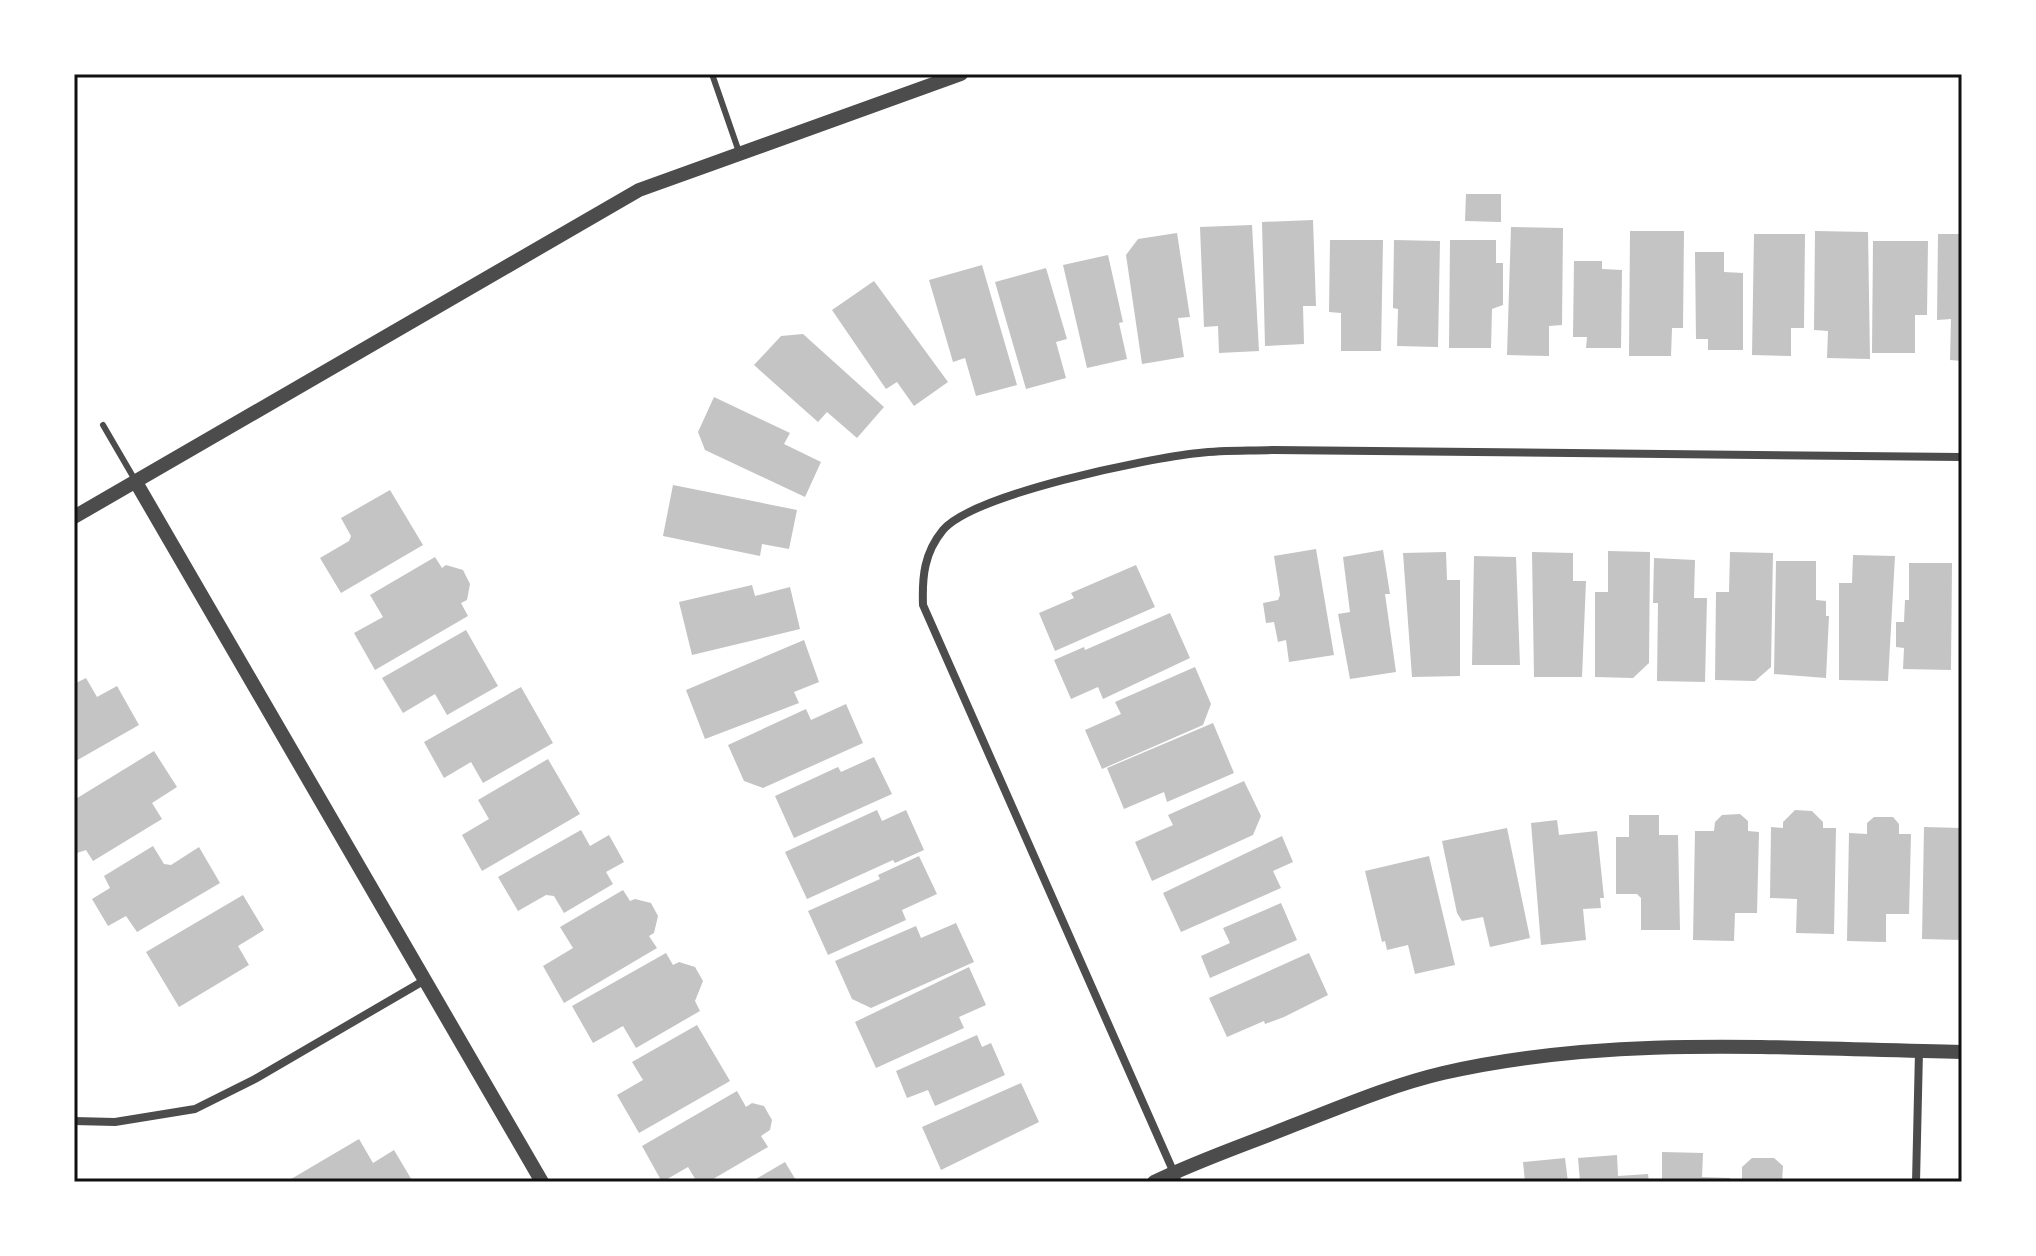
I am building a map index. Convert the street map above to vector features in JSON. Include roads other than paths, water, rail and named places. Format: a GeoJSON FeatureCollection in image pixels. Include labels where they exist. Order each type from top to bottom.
{"type":"FeatureCollection","features":[{"type":"Feature","properties":{"kind":"street"},"geometry":{"type":"LineString","coordinates":[[74,517],[137,484],[639,190],[961,74]]}},
{"type":"Feature","properties":{"kind":"street"},"geometry":{"type":"LineString","coordinates":[[1176,1177],[923,605],[922,577],[928,553],[943,530],[962,514],[987,504],[1120,467],[1198,453],[1273,450],[1962,457]]}},
{"type":"Feature","properties":{"kind":"street"},"geometry":{"type":"LineString","coordinates":[[137,484],[542,1182]]}},
{"type":"Feature","properties":{"kind":"street"},"geometry":{"type":"LineString","coordinates":[[74,1121],[115,1122],[195,1109],[255,1079],[425,980]]}},
{"type":"Feature","properties":{"kind":"street"},"geometry":{"type":"LineString","coordinates":[[1154,1182],[1176,1177],[1365,1098],[1441,1073],[1518,1059],[1597,1050],[1677,1047],[1962,1052]]}},
{"type":"Feature","properties":{"kind":"street"},"geometry":{"type":"LineString","coordinates":[[1916,1182],[1919,1051]]}},
{"type":"Feature","properties":{"kind":"lane"},"geometry":{"type":"LineString","coordinates":[[712,74],[740,155]]}},
{"type":"Feature","properties":{"kind":"lane"},"geometry":{"type":"LineString","coordinates":[[103,425],[137,484]]}}]}
